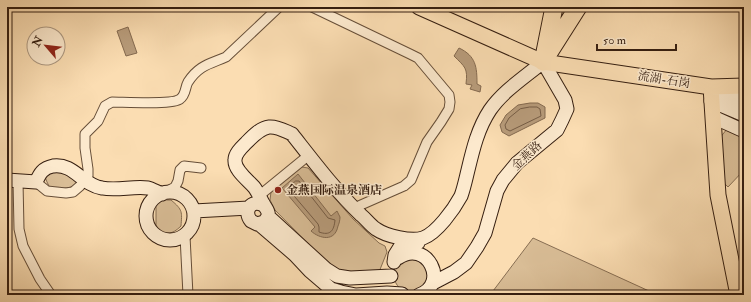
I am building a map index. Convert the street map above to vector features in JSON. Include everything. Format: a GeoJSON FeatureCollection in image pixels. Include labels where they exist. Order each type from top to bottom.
{"type":"FeatureCollection","features":[{"type":"Feature","properties":{"kind":"highway"},"geometry":{"type":"LineString","coordinates":[[543,62],[554,7]]}},
{"type":"Feature","properties":{"kind":"highway"},"geometry":{"type":"LineString","coordinates":[[543,62],[578,7]]}},
{"type":"Feature","properties":{"kind":"main road","name":"流湖-石岗"},"geometry":{"type":"LineString","coordinates":[[419,7],[543,62],[711,94],[744,86]]}},
{"type":"Feature","properties":{"kind":"main road"},"geometry":{"type":"LineString","coordinates":[[711,94],[718,195],[738,271],[738,295]]}},
{"type":"Feature","properties":{"kind":"street"},"geometry":{"type":"LineString","coordinates":[[51,295],[40,279],[23,246],[12,181],[36,182],[47,191],[66,193],[73,192],[85,181],[88,176],[85,134],[98,121],[106,106],[112,102],[169,102],[180,99],[184,95],[187,83],[200,68],[226,57],[279,7]]}},
{"type":"Feature","properties":{"kind":"street"},"geometry":{"type":"LineString","coordinates":[[312,7],[418,58],[448,95],[450,102],[446,116],[427,142],[411,180],[404,186],[354,208]]}},
{"type":"Feature","properties":{"kind":"street"},"geometry":{"type":"LineString","coordinates":[[375,229],[399,238],[423,238],[435,230],[456,205],[461,194],[480,128],[489,111],[502,95],[543,62]]}},
{"type":"Feature","properties":{"kind":"street"},"geometry":{"type":"LineString","coordinates":[[404,294],[396,289],[392,283],[391,276],[391,269],[400,247],[426,241],[446,231],[459,210],[465,196],[482,134],[497,109],[543,62]]}},
{"type":"Feature","properties":{"kind":"street","name":"金燕路"},"geometry":{"type":"LineString","coordinates":[[419,295],[423,294],[429,289],[433,278],[459,261],[477,234],[488,195],[497,179],[520,153],[543,134],[557,119],[559,102],[543,62]]}},
{"type":"Feature","properties":{"kind":"street"},"geometry":{"type":"LineString","coordinates":[[711,94],[744,101]]}},
{"type":"Feature","properties":{"kind":"street"},"geometry":{"type":"LineString","coordinates":[[711,94],[744,115]]}},
{"type":"Feature","properties":{"kind":"street"},"geometry":{"type":"LineString","coordinates":[[713,117],[744,131]]}},
{"type":"Feature","properties":{"kind":"street"},"geometry":{"type":"LineString","coordinates":[[395,259],[393,244],[345,200],[292,134],[271,126],[254,135],[240,148],[234,158],[235,164],[256,205],[310,271],[331,289],[341,292],[356,295],[387,293],[404,294]]}},
{"type":"Feature","properties":{"kind":"street"},"geometry":{"type":"LineString","coordinates":[[194,214],[256,205],[308,154]]}},
{"type":"Feature","properties":{"kind":"street"},"geometry":{"type":"LineString","coordinates":[[36,182],[42,170],[48,167],[63,166],[70,169],[85,181],[101,188],[148,188],[162,194],[170,192],[178,193],[191,203],[194,214],[194,224],[185,236],[178,240],[170,241],[154,235],[149,228],[146,220],[146,212],[149,204],[155,198],[162,194],[175,187],[180,170],[184,166],[201,168]]}},
{"type":"Feature","properties":{"kind":"street"},"geometry":{"type":"LineString","coordinates":[[256,205],[326,270],[337,276],[350,278],[391,276]]}},
{"type":"Feature","properties":{"kind":"street"},"geometry":{"type":"LineString","coordinates":[[185,236],[188,295]]}},
{"type":"Feature","properties":{"kind":"street"},"geometry":{"type":"LineString","coordinates":[[395,259],[405,254],[412,253],[426,257],[433,268],[433,278]]}},
{"type":"Feature","properties":{"kind":"shaded area"},"geometry":{"type":"Polygon","coordinates":[[[727,129],[744,136],[744,170],[728,187],[724,183],[719,139],[727,129]]]}},
{"type":"Feature","properties":{"kind":"shaded area"},"geometry":{"type":"Polygon","coordinates":[[[302,167],[308,168],[353,219],[379,243],[385,246],[387,252],[379,272],[339,272],[327,263],[275,210],[270,200],[271,192],[302,167]]]}},
{"type":"Feature","properties":{"kind":"shaded area"},"geometry":{"type":"Polygon","coordinates":[[[66,171],[78,179],[76,185],[56,189],[50,188],[45,177],[49,173],[66,171]]]}},
{"type":"Feature","properties":{"kind":"shaded area"},"geometry":{"type":"Polygon","coordinates":[[[171,200],[178,206],[181,212],[181,226],[175,231],[169,233],[156,232],[156,201],[171,200]]]}},
{"type":"Feature","properties":{"kind":"shaded area"},"geometry":{"type":"Polygon","coordinates":[[[533,238],[649,291],[651,295],[490,295],[533,238]]]}},
{"type":"Feature","properties":{"kind":"shaded area"},"geometry":{"type":"Polygon","coordinates":[[[407,257],[424,262],[429,278],[417,292],[406,292],[397,285],[395,280],[394,270],[398,264],[407,257]]]}},
{"type":"Feature","properties":{"kind":"water"},"geometry":{"type":"Polygon","coordinates":[[[128,27],[137,53],[126,56],[117,31],[128,27]]]}},
{"type":"Feature","properties":{"kind":"water"},"geometry":{"type":"Polygon","coordinates":[[[459,48],[465,51],[472,58],[477,72],[477,84],[481,86],[480,92],[470,89],[472,85],[466,84],[467,74],[465,68],[454,56],[459,48]]]}},
{"type":"Feature","properties":{"kind":"water"},"geometry":{"type":"Polygon","coordinates":[[[538,103],[545,107],[545,118],[509,136],[502,132],[500,125],[506,115],[518,105],[538,103]]]}},
{"type":"Feature","properties":{"kind":"water"},"geometry":{"type":"Polygon","coordinates":[[[298,174],[331,216],[337,211],[340,217],[339,222],[334,235],[331,237],[327,238],[319,236],[311,231],[315,227],[282,188],[298,174]]]}},
{"type":"Feature","properties":{"kind":"place","name":"金燕国际温泉酒店"},"geometry":{"type":"Point","coordinates":[278,190]}}]}
